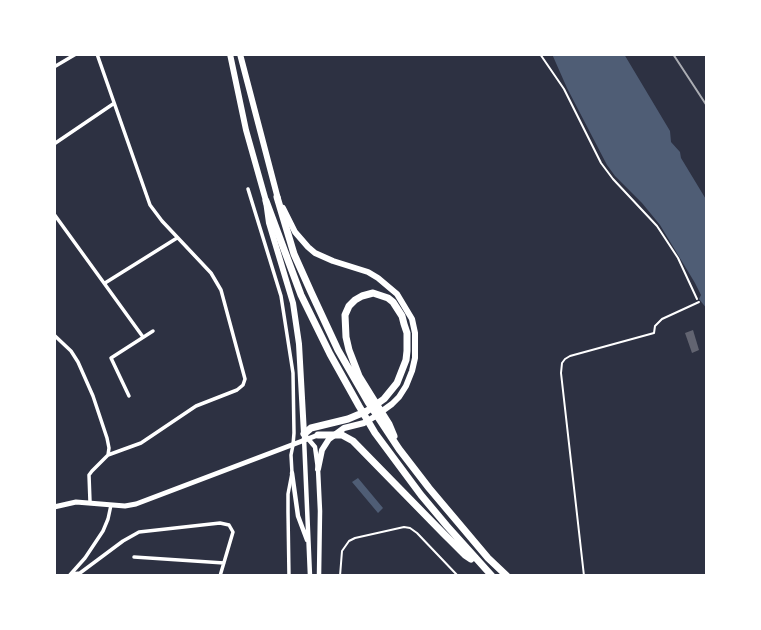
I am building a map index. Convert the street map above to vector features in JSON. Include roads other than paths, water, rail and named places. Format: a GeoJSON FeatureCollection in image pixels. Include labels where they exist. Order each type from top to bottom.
{"type":"FeatureCollection","features":[{"type":"Feature","properties":{"kind":"highway"},"geometry":{"type":"LineString","coordinates":[[276,197],[294,254],[338,349],[399,449],[454,519],[507,576]]}},
{"type":"Feature","properties":{"kind":"highway"},"geometry":{"type":"LineString","coordinates":[[266,201],[302,295],[330,354],[375,433],[447,526],[492,576]]}},
{"type":"Feature","properties":{"kind":"highway"},"geometry":{"type":"LineString","coordinates":[[306,437],[311,428],[348,419],[367,411],[384,399],[397,383],[406,360],[408,342],[404,324],[393,302],[373,293],[355,300],[345,315],[344,323],[349,350],[370,399]]}},
{"type":"Feature","properties":{"kind":"highway"},"geometry":{"type":"LineString","coordinates":[[318,435],[342,435],[356,443],[465,555],[481,565]]}},
{"type":"Feature","properties":{"kind":"main road"},"geometry":{"type":"LineString","coordinates":[[230,54],[246,130],[297,326],[306,437]]}},
{"type":"Feature","properties":{"kind":"main road"},"geometry":{"type":"LineString","coordinates":[[54,507],[73,502],[111,505],[139,503],[293,445],[306,437],[364,422],[386,410],[406,386],[415,358],[412,319],[397,294],[378,278],[323,257],[308,247],[295,232],[276,197],[240,54]]}},
{"type":"Feature","properties":{"kind":"main road"},"geometry":{"type":"LineString","coordinates":[[318,470],[324,445],[344,428]]}},
{"type":"Feature","properties":{"kind":"street"},"geometry":{"type":"LineString","coordinates":[[54,67],[76,54]]}},
{"type":"Feature","properties":{"kind":"street"},"geometry":{"type":"LineString","coordinates":[[90,502],[90,472],[108,455],[141,443],[188,410],[237,390],[244,383],[245,377],[221,290],[211,273],[177,238],[146,198],[97,54]]}},
{"type":"Feature","properties":{"kind":"street"},"geometry":{"type":"LineString","coordinates":[[54,144],[114,103]]}},
{"type":"Feature","properties":{"kind":"street"},"geometry":{"type":"LineString","coordinates":[[248,189],[281,296],[286,324],[293,373],[293,445],[290,455],[298,516],[309,545]]}},
{"type":"Feature","properties":{"kind":"street"},"geometry":{"type":"LineString","coordinates":[[54,214],[143,337]]}},
{"type":"Feature","properties":{"kind":"street"},"geometry":{"type":"LineString","coordinates":[[105,283],[177,238]]}},
{"type":"Feature","properties":{"kind":"street"},"geometry":{"type":"LineString","coordinates":[[129,396],[111,358],[153,331]]}},
{"type":"Feature","properties":{"kind":"street"},"geometry":{"type":"LineString","coordinates":[[54,335],[76,359],[88,382],[107,438],[108,455]]}},
{"type":"Feature","properties":{"kind":"street"},"geometry":{"type":"LineString","coordinates":[[306,437],[315,447],[318,470],[319,576]]}},
{"type":"Feature","properties":{"kind":"street"},"geometry":{"type":"LineString","coordinates":[[306,437],[310,576]]}},
{"type":"Feature","properties":{"kind":"street"},"geometry":{"type":"LineString","coordinates":[[289,576],[288,494],[292,473]]}},
{"type":"Feature","properties":{"kind":"street"},"geometry":{"type":"LineString","coordinates":[[70,575],[103,531],[111,505]]}},
{"type":"Feature","properties":{"kind":"street"},"geometry":{"type":"LineString","coordinates":[[70,575],[80,573],[137,533],[220,523],[231,527],[233,535],[220,576]]}},
{"type":"Feature","properties":{"kind":"street"},"geometry":{"type":"LineString","coordinates":[[134,557],[224,563]]}},
{"type":"Feature","properties":{"kind":"lane"},"geometry":{"type":"LineString","coordinates":[[584,576],[562,363],[570,356],[654,333],[656,325],[662,319],[699,302]]}},
{"type":"Feature","properties":{"kind":"lane"},"geometry":{"type":"LineString","coordinates":[[340,576],[342,551],[349,541],[404,527],[417,533],[458,576]]}},
{"type":"Feature","properties":{"kind":"water"},"geometry":{"type":"Polygon","coordinates":[[[552,54],[624,54],[670,131],[671,142],[680,152],[707,201],[707,309],[699,299],[701,295],[695,283],[660,225],[607,165],[552,54]]]}},
{"type":"Feature","properties":{"kind":"water"},"geometry":{"type":"Polygon","coordinates":[[[358,478],[383,508],[378,513],[352,482],[358,478]]]}},
{"type":"Feature","properties":{"kind":"railway"},"geometry":{"type":"LineString","coordinates":[[673,54],[707,106]]}}]}
